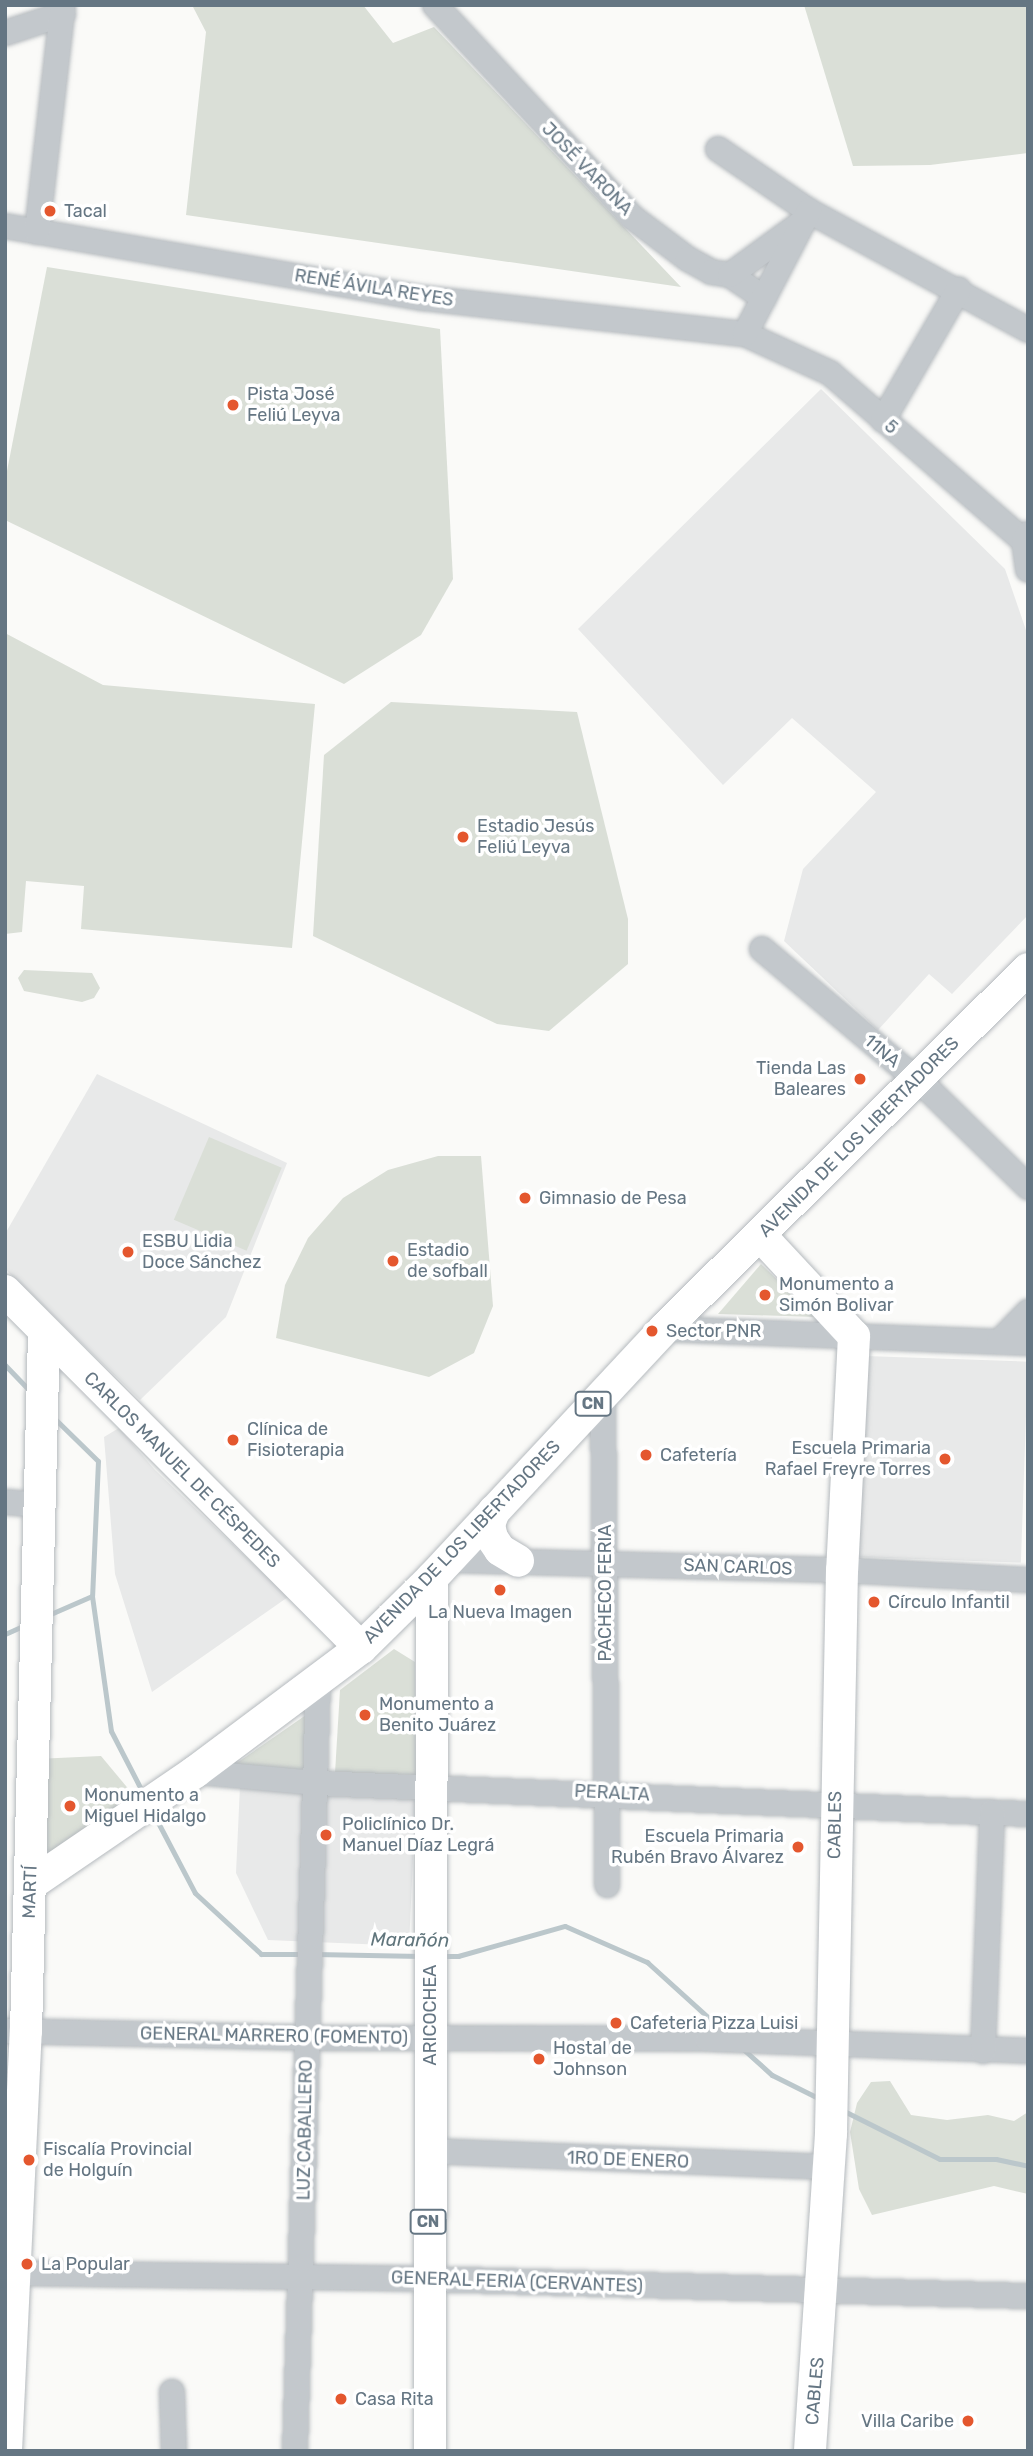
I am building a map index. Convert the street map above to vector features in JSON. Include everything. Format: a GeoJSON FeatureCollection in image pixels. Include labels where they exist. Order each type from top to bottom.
{"type":"FeatureCollection","features":[{"type":"Feature","properties":{"kind":"main road","name":"AVENIDA DE LOS LIBERTADORES"},"geometry":{"type":"LineString","coordinates":[[31,1884],[184,1780],[318,1683],[367,1642],[440,1569],[664,1329],[1028,969]]}},
{"type":"Feature","properties":{"kind":"main road"},"geometry":{"type":"LineString","coordinates":[[760,1235],[853,1336]]}},
{"type":"Feature","properties":{"kind":"main road","name":"CARLOS MANUEL DE CÉSPEDES"},"geometry":{"type":"LineString","coordinates":[[5,1291],[85,1373],[367,1642]]}},
{"type":"Feature","properties":{"kind":"main road","name":"MARTÍ"},"geometry":{"type":"LineString","coordinates":[[6,2451],[16,2031],[31,1884],[44,1333]]}},
{"type":"Feature","properties":{"kind":"main road","name":"CABLES"},"geometry":{"type":"LineString","coordinates":[[810,2451],[823,2291],[831,2134],[835,1806],[853,1336]]}},
{"type":"Feature","properties":{"kind":"main road"},"geometry":{"type":"LineString","coordinates":[[43,1378],[85,1373]]}},
{"type":"Feature","properties":{"kind":"main road"},"geometry":{"type":"LineString","coordinates":[[494,1511],[489,1525],[492,1538],[500,1550],[518,1561]]}},
{"type":"Feature","properties":{"kind":"main road","name":"ARICOCHEA"},"geometry":{"type":"LineString","coordinates":[[430,2451],[430,1788],[432,1656],[440,1569]]}},
{"type":"Feature","properties":{"kind":"main road"},"geometry":{"type":"LineString","coordinates":[[367,1642],[402,1628],[432,1656]]}},
{"type":"Feature","properties":{"kind":"street","name":"JOSÉ VARONA"},"geometry":{"type":"LineString","coordinates":[[435,5],[632,217],[699,266],[730,275],[764,298]]}},
{"type":"Feature","properties":{"kind":"street"},"geometry":{"type":"LineString","coordinates":[[5,33],[63,10]]}},
{"type":"Feature","properties":{"kind":"street"},"geometry":{"type":"LineString","coordinates":[[15,230],[63,10]]}},
{"type":"Feature","properties":{"kind":"street"},"geometry":{"type":"LineString","coordinates":[[718,149],[806,216],[959,289],[1028,330]]}},
{"type":"Feature","properties":{"kind":"street"},"geometry":{"type":"LineString","coordinates":[[730,275],[806,216]]}},
{"type":"Feature","properties":{"kind":"street"},"geometry":{"type":"LineString","coordinates":[[745,334],[806,216]]}},
{"type":"Feature","properties":{"kind":"street","name":"RENÉ ÁVILA REYES"},"geometry":{"type":"LineString","coordinates":[[15,230],[423,298],[745,334]]}},
{"type":"Feature","properties":{"kind":"street"},"geometry":{"type":"LineString","coordinates":[[883,420],[959,289]]}},
{"type":"Feature","properties":{"kind":"street","name":"5"},"geometry":{"type":"LineString","coordinates":[[745,334],[830,373],[1027,539]]}},
{"type":"Feature","properties":{"kind":"street"},"geometry":{"type":"LineString","coordinates":[[1027,539],[1028,570]]}},
{"type":"Feature","properties":{"kind":"street","name":"11NA"},"geometry":{"type":"LineString","coordinates":[[762,949],[917,1081],[1028,1187]]}},
{"type":"Feature","properties":{"kind":"street"},"geometry":{"type":"LineString","coordinates":[[999,1342],[1028,1312]]}},
{"type":"Feature","properties":{"kind":"street"},"geometry":{"type":"LineString","coordinates":[[664,1329],[1028,1343]]}},
{"type":"Feature","properties":{"kind":"street","name":"PACHECO FERIA"},"geometry":{"type":"LineString","coordinates":[[603,1393],[607,1885]]}},
{"type":"Feature","properties":{"kind":"street"},"geometry":{"type":"LineString","coordinates":[[5,1502],[40,1505]]}},
{"type":"Feature","properties":{"kind":"street","name":"SAN CARLOS"},"geometry":{"type":"LineString","coordinates":[[440,1569],[518,1561],[842,1570],[1028,1580]]}},
{"type":"Feature","properties":{"kind":"street","name":"LUZ CABALLERO"},"geometry":{"type":"LineString","coordinates":[[295,2451],[318,1683]]}},
{"type":"Feature","properties":{"kind":"street","name":"PERALTA"},"geometry":{"type":"LineString","coordinates":[[184,1780],[606,1793],[1028,1814]]}},
{"type":"Feature","properties":{"kind":"street"},"geometry":{"type":"LineString","coordinates":[[983,2050],[992,1812]]}},
{"type":"Feature","properties":{"kind":"street","name":"GENERAL MARRERO (FOMENTO)"},"geometry":{"type":"LineString","coordinates":[[16,2031],[307,2038],[710,2039],[833,2044]]}},
{"type":"Feature","properties":{"kind":"street"},"geometry":{"type":"LineString","coordinates":[[833,2044],[1028,2051]]}},
{"type":"Feature","properties":{"kind":"street","name":"1RO DE ENERO"},"geometry":{"type":"LineString","coordinates":[[428,2151],[829,2167]]}},
{"type":"Feature","properties":{"kind":"street","name":"GENERAL FERIA (CERVANTES)"},"geometry":{"type":"LineString","coordinates":[[10,2273],[429,2279],[1028,2296]]}},
{"type":"Feature","properties":{"kind":"street"},"geometry":{"type":"LineString","coordinates":[[172,2392],[174,2451]]}},
{"type":"Feature","properties":{"kind":"shaded area"},"geometry":{"type":"Polygon","coordinates":[[[192,5],[363,5],[393,43],[434,27],[681,287],[186,215],[206,32],[192,5]]]}},
{"type":"Feature","properties":{"kind":"shaded area"},"geometry":{"type":"Polygon","coordinates":[[[804,5],[1028,5],[1028,153],[930,165],[853,166],[804,5]]]}},
{"type":"Feature","properties":{"kind":"shaded area","name":"Pista José Feliú Leyva"},"geometry":{"type":"Polygon","coordinates":[[[47,267],[440,329],[453,579],[421,635],[344,684],[5,520],[5,481],[47,267]]]}},
{"type":"Feature","properties":{"kind":"shaded area"},"geometry":{"type":"Polygon","coordinates":[[[821,389],[1005,569],[1028,636],[1028,915],[952,994],[929,974],[878,1030],[784,941],[803,869],[876,792],[792,718],[723,785],[578,629],[821,389]]]}},
{"type":"Feature","properties":{"kind":"shaded area"},"geometry":{"type":"Polygon","coordinates":[[[5,633],[103,685],[315,704],[292,948],[81,929],[84,886],[26,881],[22,932],[5,934],[5,633]]]}},
{"type":"Feature","properties":{"kind":"shaded area","name":"Estadio Jesús Feliú Leyva"},"geometry":{"type":"Polygon","coordinates":[[[391,702],[577,712],[628,919],[628,964],[549,1031],[497,1024],[313,936],[324,755],[391,702]]]}},
{"type":"Feature","properties":{"kind":"shaded area"},"geometry":{"type":"Polygon","coordinates":[[[24,970],[92,973],[100,988],[94,998],[82,1002],[24,991],[18,978],[24,970]]]}},
{"type":"Feature","properties":{"kind":"shaded area","name":"ESBU Lidia Doce Sánchez"},"geometry":{"type":"Polygon","coordinates":[[[97,1074],[287,1163],[226,1317],[140,1400],[5,1269],[5,1234],[97,1074]]]}},
{"type":"Feature","properties":{"kind":"shaded area"},"geometry":{"type":"Polygon","coordinates":[[[209,1137],[282,1168],[247,1251],[174,1220],[209,1137]]]}},
{"type":"Feature","properties":{"kind":"shaded area","name":"Estadio de sofball"},"geometry":{"type":"Polygon","coordinates":[[[438,1156],[481,1156],[493,1306],[474,1353],[429,1377],[276,1338],[285,1285],[308,1238],[343,1198],[388,1170],[438,1156]]]}},
{"type":"Feature","properties":{"kind":"shaded area"},"geometry":{"type":"Polygon","coordinates":[[[761,1264],[816,1317],[718,1314],[761,1264]]]}},
{"type":"Feature","properties":{"kind":"shaded area","name":"Escuela Primaria Rafael Freyre Torres"},"geometry":{"type":"Polygon","coordinates":[[[865,1356],[1028,1362],[1021,1563],[858,1557],[865,1356]]]}},
{"type":"Feature","properties":{"kind":"shaded area"},"geometry":{"type":"Polygon","coordinates":[[[119,1428],[155,1470],[288,1597],[152,1692],[115,1574],[104,1437],[119,1428]]]}},
{"type":"Feature","properties":{"kind":"shaded area"},"geometry":{"type":"Polygon","coordinates":[[[394,1649],[415,1662],[416,1775],[335,1773],[340,1690],[394,1649]]]}},
{"type":"Feature","properties":{"kind":"shaded area"},"geometry":{"type":"Polygon","coordinates":[[[306,1715],[306,1773],[231,1767],[306,1715]]]}},
{"type":"Feature","properties":{"kind":"shaded area"},"geometry":{"type":"Polygon","coordinates":[[[101,1756],[136,1798],[39,1866],[36,1759],[101,1756]]]}},
{"type":"Feature","properties":{"kind":"shaded area","name":"Policlínico Dr. Manuel Díaz Legrá"},"geometry":{"type":"Polygon","coordinates":[[[240,1786],[416,1793],[409,1946],[268,1940],[236,1873],[240,1786]]]}},
{"type":"Feature","properties":{"kind":"shaded area"},"geometry":{"type":"Polygon","coordinates":[[[890,2081],[911,2115],[947,2120],[988,2115],[1014,2121],[1028,2112],[1028,2194],[994,2186],[872,2215],[859,2189],[850,2132],[857,2103],[871,2082],[890,2081]]]}},
{"type":"Feature","properties":{"kind":"waterway"},"geometry":{"type":"LineString","coordinates":[[5,1365],[30,1391]]}},
{"type":"Feature","properties":{"kind":"waterway","name":"Marañón"},"geometry":{"type":"LineString","coordinates":[[53,1417],[98,1461],[92,1596],[111,1731],[144,1795]]}},
{"type":"Feature","properties":{"kind":"waterway","name":"Marañón"},"geometry":{"type":"LineString","coordinates":[[46,1616],[92,1596]]}},
{"type":"Feature","properties":{"kind":"waterway","name":"Marañón"},"geometry":{"type":"LineString","coordinates":[[5,1634],[25,1625]]}},
{"type":"Feature","properties":{"kind":"waterway","name":"Marañón"},"geometry":{"type":"LineString","coordinates":[[153,1813],[195,1893],[261,1954],[302,1954]]}},
{"type":"Feature","properties":{"kind":"waterway","name":"Marañón"},"geometry":{"type":"LineString","coordinates":[[441,1956],[458,1956],[565,1926],[647,1962],[723,2031]]}},
{"type":"Feature","properties":{"kind":"waterway","name":"Marañón"},"geometry":{"type":"LineString","coordinates":[[315,1954],[421,1956]]}},
{"type":"Feature","properties":{"kind":"waterway","name":"Marañón"},"geometry":{"type":"LineString","coordinates":[[743,2049],[772,2075],[822,2100]]}},
{"type":"Feature","properties":{"kind":"waterway","name":"Marañón"},"geometry":{"type":"LineString","coordinates":[[844,2111],[940,2159],[996,2159],[1028,2166]]}},
{"type":"Feature","properties":{"kind":"place","name":"Tacal"},"geometry":{"type":"Point","coordinates":[50,211]}},
{"type":"Feature","properties":{"kind":"place","name":"Pista José Feliú Leyva"},"geometry":{"type":"Point","coordinates":[233,405]}},
{"type":"Feature","properties":{"kind":"place","name":"Estadio Jesús Feliú Leyva"},"geometry":{"type":"Point","coordinates":[463,837]}},
{"type":"Feature","properties":{"kind":"place","name":"Tienda Las Baleares"},"geometry":{"type":"Point","coordinates":[860,1079]}},
{"type":"Feature","properties":{"kind":"place","name":"Gimnasio de Pesa"},"geometry":{"type":"Point","coordinates":[525,1198]}},
{"type":"Feature","properties":{"kind":"place","name":"ESBU Lidia Doce Sánchez"},"geometry":{"type":"Point","coordinates":[128,1252]}},
{"type":"Feature","properties":{"kind":"place","name":"Estadio de sofball"},"geometry":{"type":"Point","coordinates":[393,1261]}},
{"type":"Feature","properties":{"kind":"place","name":"Monumento a Simón Bolivar"},"geometry":{"type":"Point","coordinates":[765,1295]}},
{"type":"Feature","properties":{"kind":"place","name":"Sector PNR"},"geometry":{"type":"Point","coordinates":[652,1331]}},
{"type":"Feature","properties":{"kind":"place","name":"Clínica de Fisioterapia"},"geometry":{"type":"Point","coordinates":[233,1440]}},
{"type":"Feature","properties":{"kind":"place","name":"Cafetería"},"geometry":{"type":"Point","coordinates":[646,1455]}},
{"type":"Feature","properties":{"kind":"place","name":"Escuela Primaria Rafael Freyre Torres"},"geometry":{"type":"Point","coordinates":[945,1459]}},
{"type":"Feature","properties":{"kind":"place","name":"La Nueva Imagen"},"geometry":{"type":"Point","coordinates":[500,1590]}},
{"type":"Feature","properties":{"kind":"place","name":"Círculo Infantil"},"geometry":{"type":"Point","coordinates":[874,1602]}},
{"type":"Feature","properties":{"kind":"place","name":"Monumento a Benito Juárez"},"geometry":{"type":"Point","coordinates":[365,1715]}},
{"type":"Feature","properties":{"kind":"place","name":"Monumento a Miguel Hidalgo"},"geometry":{"type":"Point","coordinates":[70,1806]}},
{"type":"Feature","properties":{"kind":"place","name":"Policlínico Dr. Manuel Díaz Legrá"},"geometry":{"type":"Point","coordinates":[326,1835]}},
{"type":"Feature","properties":{"kind":"place","name":"Escuela Primaria Rubén Bravo Álvarez"},"geometry":{"type":"Point","coordinates":[798,1847]}},
{"type":"Feature","properties":{"kind":"place","name":"Cafeteria Pizza Luisi"},"geometry":{"type":"Point","coordinates":[616,2023]}},
{"type":"Feature","properties":{"kind":"place","name":"Hostal de Johnson"},"geometry":{"type":"Point","coordinates":[539,2059]}},
{"type":"Feature","properties":{"kind":"place","name":"Fiscalía Provincial de Holguín"},"geometry":{"type":"Point","coordinates":[29,2160]}},
{"type":"Feature","properties":{"kind":"place","name":"La Popular"},"geometry":{"type":"Point","coordinates":[27,2264]}},
{"type":"Feature","properties":{"kind":"place","name":"Casa Rita"},"geometry":{"type":"Point","coordinates":[341,2399]}},
{"type":"Feature","properties":{"kind":"place","name":"Villa Caribe"},"geometry":{"type":"Point","coordinates":[968,2421]}}]}
